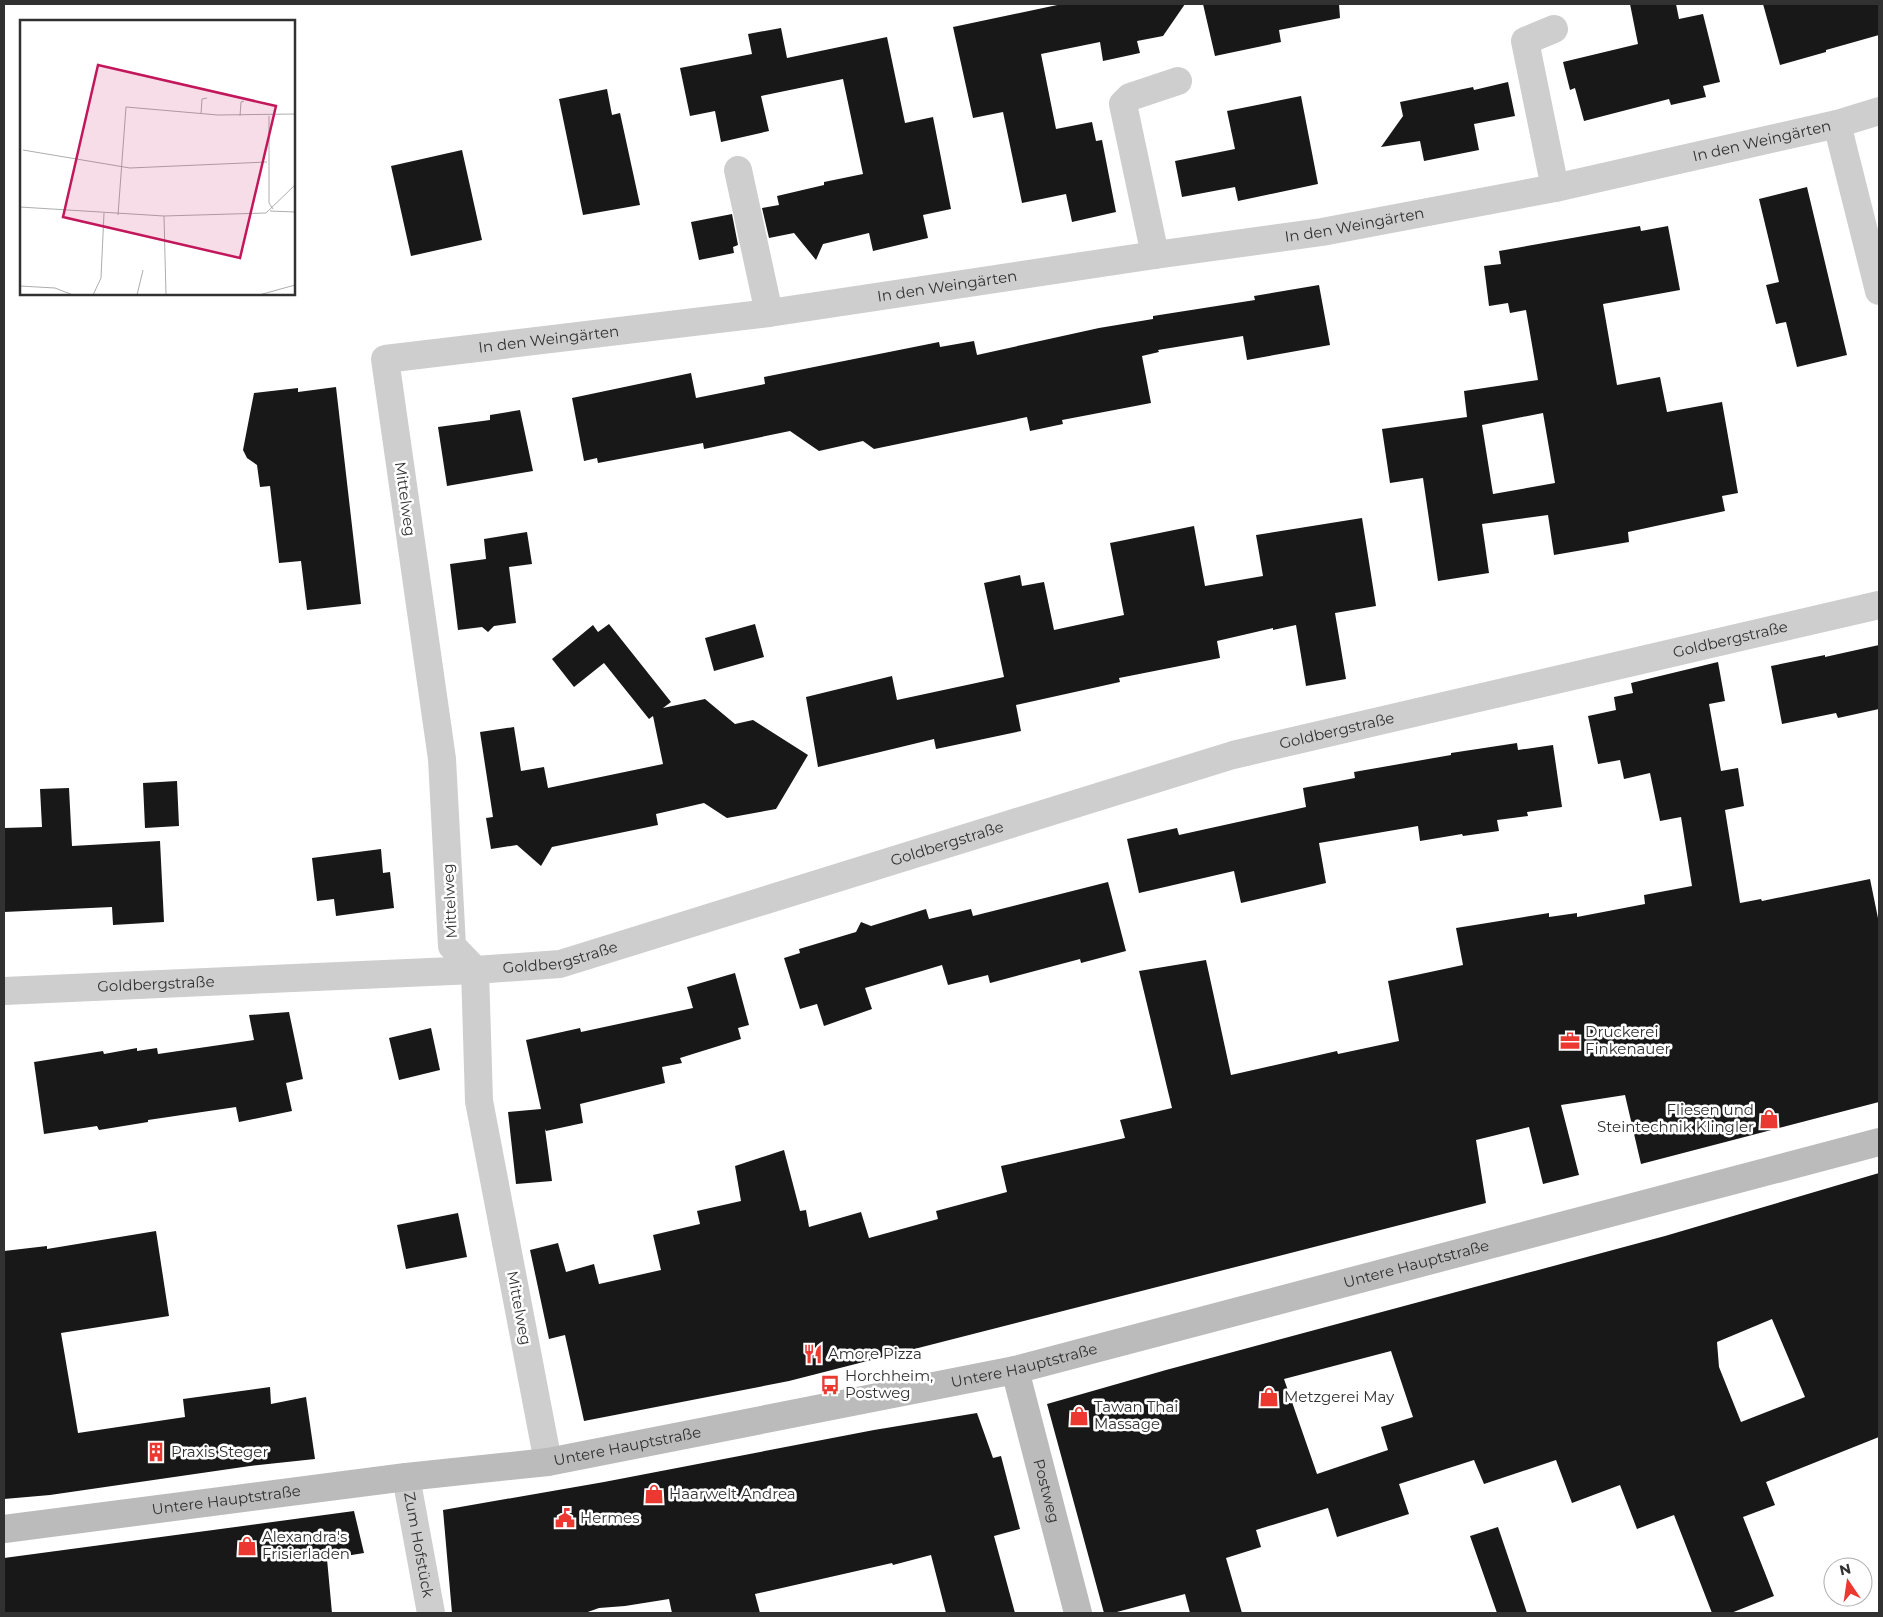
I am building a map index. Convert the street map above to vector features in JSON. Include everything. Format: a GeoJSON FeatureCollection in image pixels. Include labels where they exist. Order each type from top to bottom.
{"type":"FeatureCollection","features":[{"type":"Feature","properties":{"kind":"main road","name":"Untere Hauptstraße"},"geometry":{"type":"LineString","coordinates":[[4,1529],[406,1477],[548,1462],[1015,1370],[1879,1142]]}},
{"type":"Feature","properties":{"kind":"main road","name":"Postweg"},"geometry":{"type":"LineString","coordinates":[[1015,1370],[1078,1613]]}},
{"type":"Feature","properties":{"kind":"street"},"geometry":{"type":"LineString","coordinates":[[1554,29],[1525,41],[1555,188]]}},
{"type":"Feature","properties":{"kind":"street"},"geometry":{"type":"LineString","coordinates":[[1155,255],[1123,104],[1130,97],[1178,81]]}},
{"type":"Feature","properties":{"kind":"street","name":"In den Weingärten"},"geometry":{"type":"LineString","coordinates":[[385,358],[769,313],[1322,232],[1555,188],[1837,124],[1879,111]]}},
{"type":"Feature","properties":{"kind":"street"},"geometry":{"type":"LineString","coordinates":[[1837,124],[1879,291]]}},
{"type":"Feature","properties":{"kind":"street"},"geometry":{"type":"LineString","coordinates":[[738,170],[769,313]]}},
{"type":"Feature","properties":{"kind":"street","name":"Mittelweg"},"geometry":{"type":"LineString","coordinates":[[385,358],[442,759],[452,946],[475,970],[479,1101],[548,1462]]}},
{"type":"Feature","properties":{"kind":"street","name":"Goldbergstraße"},"geometry":{"type":"LineString","coordinates":[[4,991],[475,970],[560,964],[1232,754],[1879,605]]}},
{"type":"Feature","properties":{"kind":"street","name":"Zum Hofstück"},"geometry":{"type":"LineString","coordinates":[[406,1477],[430,1613]]}},
{"type":"Feature","properties":{"kind":"building"},"geometry":{"type":"Polygon","coordinates":[[[1062,4],[1185,4],[1163,36],[1137,41],[1140,53],[1103,61],[1100,42],[1041,54],[1056,129],[1092,122],[1096,141],[1102,140],[1116,212],[1072,222],[1066,194],[1022,203],[1003,112],[973,118],[953,27],[1062,4]]]}},
{"type":"Feature","properties":{"kind":"building"},"geometry":{"type":"Polygon","coordinates":[[[1203,4],[1339,4],[1340,18],[1279,30],[1281,42],[1215,56],[1203,4]]]}},
{"type":"Feature","properties":{"kind":"building"},"geometry":{"type":"Polygon","coordinates":[[[1630,4],[1676,4],[1679,19],[1703,14],[1720,82],[1703,86],[1706,97],[1671,105],[1669,99],[1584,121],[1575,88],[1570,90],[1563,62],[1638,44],[1630,4]]]}},
{"type":"Feature","properties":{"kind":"building"},"geometry":{"type":"Polygon","coordinates":[[[1763,4],[1879,4],[1879,35],[1780,65],[1763,4]]]}},
{"type":"Feature","properties":{"kind":"building"},"geometry":{"type":"Polygon","coordinates":[[[781,28],[787,58],[887,37],[905,123],[933,117],[951,209],[923,215],[928,238],[873,251],[869,233],[823,244],[816,260],[794,233],[769,238],[762,208],[779,205],[777,196],[824,185],[824,182],[863,174],[843,79],[761,96],[769,131],[721,142],[715,111],[690,116],[680,68],[752,54],[748,34],[781,28]]]}},
{"type":"Feature","properties":{"kind":"building"},"geometry":{"type":"Polygon","coordinates":[[[1508,82],[1515,116],[1474,124],[1479,150],[1424,161],[1420,141],[1381,147],[1403,116],[1400,102],[1473,87],[1474,90],[1508,82]]]}},
{"type":"Feature","properties":{"kind":"building"},"geometry":{"type":"Polygon","coordinates":[[[607,89],[612,115],[620,113],[640,205],[583,215],[559,99],[607,89]]]}},
{"type":"Feature","properties":{"kind":"building"},"geometry":{"type":"Polygon","coordinates":[[[1301,96],[1318,184],[1238,201],[1235,187],[1182,197],[1175,161],[1235,149],[1227,111],[1301,96]]]}},
{"type":"Feature","properties":{"kind":"building"},"geometry":{"type":"Polygon","coordinates":[[[462,150],[482,240],[411,256],[391,166],[462,150]]]}},
{"type":"Feature","properties":{"kind":"building"},"geometry":{"type":"Polygon","coordinates":[[[1807,187],[1847,355],[1797,367],[1786,322],[1776,324],[1766,285],[1779,282],[1759,199],[1807,187]]]}},
{"type":"Feature","properties":{"kind":"building"},"geometry":{"type":"Polygon","coordinates":[[[732,214],[738,245],[733,247],[734,253],[699,260],[691,222],[732,214]]]}},
{"type":"Feature","properties":{"kind":"building"},"geometry":{"type":"Polygon","coordinates":[[[1640,226],[1641,231],[1668,226],[1680,290],[1603,304],[1617,385],[1660,377],[1667,412],[1722,402],[1738,493],[1722,496],[1725,511],[1628,532],[1629,542],[1554,555],[1548,515],[1482,524],[1489,573],[1438,581],[1423,478],[1390,483],[1382,429],[1467,417],[1464,391],[1538,380],[1526,310],[1510,313],[1508,303],[1489,306],[1484,266],[1501,264],[1499,251],[1640,226]],[[1543,413],[1482,425],[1493,494],[1555,483],[1543,413]]]}},
{"type":"Feature","properties":{"kind":"building"},"geometry":{"type":"Polygon","coordinates":[[[1319,285],[1330,345],[1247,360],[1243,336],[1158,350],[1159,352],[1142,356],[1151,403],[1062,420],[1063,424],[1030,431],[1027,417],[874,449],[863,441],[819,451],[790,431],[704,449],[703,443],[598,463],[597,458],[584,461],[572,398],[691,373],[696,398],[765,384],[764,377],[939,342],[940,347],[974,341],[977,355],[1099,328],[1153,319],[1153,316],[1255,300],[1254,296],[1319,285]]]}},
{"type":"Feature","properties":{"kind":"building"},"geometry":{"type":"Polygon","coordinates":[[[336,387],[361,604],[307,610],[301,561],[279,563],[270,486],[260,487],[257,465],[247,458],[243,450],[254,393],[298,388],[298,392],[336,387]]]}},
{"type":"Feature","properties":{"kind":"building"},"geometry":{"type":"Polygon","coordinates":[[[520,410],[533,471],[447,486],[438,427],[490,420],[490,415],[520,410]]]}},
{"type":"Feature","properties":{"kind":"building"},"geometry":{"type":"Polygon","coordinates":[[[1362,518],[1376,606],[1335,613],[1346,679],[1306,686],[1296,625],[1273,630],[1273,628],[1217,641],[1220,658],[1119,678],[1120,682],[1016,705],[1021,731],[936,749],[934,739],[818,767],[806,697],[892,676],[897,700],[1004,677],[984,583],[1020,575],[1022,586],[1044,582],[1054,630],[1124,615],[1110,543],[1194,526],[1205,586],[1263,576],[1256,535],[1362,518]]]}},
{"type":"Feature","properties":{"kind":"building"},"geometry":{"type":"Polygon","coordinates":[[[527,532],[532,564],[509,567],[516,623],[494,626],[488,632],[482,627],[458,630],[450,564],[486,559],[484,539],[527,532]]]}},
{"type":"Feature","properties":{"kind":"building"},"geometry":{"type":"Polygon","coordinates":[[[609,624],[671,702],[663,708],[705,699],[735,724],[753,720],[808,755],[776,809],[727,818],[704,803],[656,814],[658,825],[552,847],[541,866],[517,845],[491,849],[486,818],[493,817],[480,732],[514,727],[521,771],[544,767],[548,788],[663,764],[653,716],[649,719],[604,663],[574,687],[552,659],[593,625],[598,632],[609,624]]]}},
{"type":"Feature","properties":{"kind":"building"},"geometry":{"type":"Polygon","coordinates":[[[755,624],[764,657],[714,671],[705,638],[755,624]]]}},
{"type":"Feature","properties":{"kind":"building"},"geometry":{"type":"Polygon","coordinates":[[[1879,645],[1879,709],[1838,718],[1836,713],[1782,724],[1771,666],[1879,645]]]}},
{"type":"Feature","properties":{"kind":"building"},"geometry":{"type":"Polygon","coordinates":[[[1718,662],[1725,701],[1709,704],[1721,771],[1738,768],[1744,806],[1725,810],[1740,903],[1761,899],[1762,901],[1870,879],[1879,923],[1879,1102],[1641,1164],[1625,1095],[1561,1105],[1579,1175],[1543,1184],[1529,1127],[1476,1140],[1486,1203],[789,1381],[584,1421],[565,1335],[549,1339],[530,1250],[558,1243],[566,1272],[594,1264],[599,1284],[661,1270],[653,1235],[700,1224],[697,1211],[741,1201],[735,1166],[784,1150],[800,1211],[806,1210],[809,1227],[861,1212],[869,1238],[938,1219],[936,1211],[1007,1192],[1001,1166],[1125,1138],[1120,1120],[1172,1108],[1139,971],[1206,960],[1231,1075],[1337,1051],[1338,1054],[1399,1041],[1388,981],[1463,965],[1456,928],[1549,913],[1549,917],[1577,913],[1577,917],[1645,904],[1644,895],[1692,886],[1681,817],[1660,821],[1650,773],[1624,779],[1620,760],[1598,764],[1588,716],[1616,710],[1614,697],[1633,693],[1631,683],[1718,662]]]}},
{"type":"Feature","properties":{"kind":"building"},"geometry":{"type":"Polygon","coordinates":[[[1517,743],[1518,750],[1553,745],[1562,807],[1527,812],[1528,816],[1497,820],[1499,831],[1463,836],[1462,834],[1420,841],[1418,826],[1319,843],[1326,883],[1241,903],[1234,871],[1139,893],[1127,839],[1177,828],[1179,835],[1306,807],[1303,788],[1355,778],[1354,772],[1451,755],[1451,753],[1517,743]]]}},
{"type":"Feature","properties":{"kind":"building"},"geometry":{"type":"Polygon","coordinates":[[[177,781],[179,826],[145,828],[143,783],[177,781]]]}},
{"type":"Feature","properties":{"kind":"building"},"geometry":{"type":"Polygon","coordinates":[[[69,788],[72,846],[160,841],[164,922],[113,925],[112,907],[4,912],[4,828],[42,827],[40,789],[69,788]]]}},
{"type":"Feature","properties":{"kind":"building"},"geometry":{"type":"Polygon","coordinates":[[[381,849],[383,873],[390,872],[394,908],[336,916],[334,899],[317,901],[312,858],[381,849]]]}},
{"type":"Feature","properties":{"kind":"building"},"geometry":{"type":"Polygon","coordinates":[[[1108,882],[1126,951],[1081,963],[1080,959],[990,983],[988,975],[948,985],[942,965],[865,988],[872,1009],[824,1026],[817,1004],[800,1009],[784,958],[800,953],[799,949],[856,932],[861,922],[871,926],[926,909],[929,919],[971,909],[973,916],[1108,882]]]}},
{"type":"Feature","properties":{"kind":"building"},"geometry":{"type":"Polygon","coordinates":[[[735,973],[749,1025],[738,1028],[741,1039],[680,1058],[682,1063],[662,1067],[665,1083],[580,1104],[583,1123],[546,1131],[545,1129],[552,1181],[516,1184],[508,1112],[541,1109],[526,1040],[580,1028],[581,1032],[693,1008],[687,987],[735,973]]]}},
{"type":"Feature","properties":{"kind":"building"},"geometry":{"type":"Polygon","coordinates":[[[289,1012],[303,1079],[286,1083],[292,1111],[239,1122],[236,1107],[148,1120],[148,1122],[99,1130],[97,1126],[44,1134],[34,1062],[103,1051],[104,1054],[137,1048],[137,1051],[157,1048],[158,1054],[254,1040],[249,1015],[289,1012]]]}},
{"type":"Feature","properties":{"kind":"building"},"geometry":{"type":"Polygon","coordinates":[[[431,1028],[440,1070],[399,1080],[389,1038],[431,1028]]]}},
{"type":"Feature","properties":{"kind":"building"},"geometry":{"type":"Polygon","coordinates":[[[1879,1173],[1879,1437],[1766,1482],[1775,1505],[1743,1517],[1774,1596],[1731,1613],[1712,1613],[1674,1515],[1637,1529],[1620,1485],[1572,1503],[1556,1460],[1484,1484],[1474,1460],[1399,1484],[1409,1514],[1337,1537],[1328,1508],[1256,1530],[1261,1547],[1226,1558],[1242,1613],[1190,1613],[1185,1594],[1113,1613],[1104,1613],[1047,1404],[1166,1370],[1665,1236],[1879,1173]],[[1772,1319],[1717,1342],[1719,1367],[1741,1422],[1805,1397],[1772,1319]],[[1391,1351],[1284,1379],[1317,1474],[1388,1450],[1381,1427],[1413,1417],[1391,1351]]]}},
{"type":"Feature","properties":{"kind":"building"},"geometry":{"type":"Polygon","coordinates":[[[458,1213],[467,1257],[406,1269],[397,1225],[458,1213]]]}},
{"type":"Feature","properties":{"kind":"building"},"geometry":{"type":"Polygon","coordinates":[[[156,1231],[169,1316],[61,1333],[78,1433],[185,1417],[183,1399],[270,1387],[271,1404],[306,1397],[315,1459],[250,1466],[50,1495],[4,1499],[4,1251],[47,1246],[47,1249],[156,1231]]]}},
{"type":"Feature","properties":{"kind":"building"},"geometry":{"type":"Polygon","coordinates":[[[977,1413],[993,1458],[1001,1456],[1020,1529],[994,1536],[1015,1613],[946,1613],[931,1555],[893,1565],[892,1563],[755,1594],[760,1613],[672,1613],[669,1599],[599,1608],[585,1613],[452,1613],[443,1510],[604,1482],[874,1430],[977,1413]]]}},
{"type":"Feature","properties":{"kind":"building"},"geometry":{"type":"Polygon","coordinates":[[[354,1511],[364,1553],[327,1559],[332,1613],[4,1613],[4,1558],[354,1511]]]}},
{"type":"Feature","properties":{"kind":"building"},"geometry":{"type":"Polygon","coordinates":[[[1498,1527],[1527,1613],[1497,1613],[1470,1536],[1498,1527]]]}},
{"type":"Feature","properties":{"kind":"place","name":"Druckerei Finkenauer"},"geometry":{"type":"Point","coordinates":[1570,1041]}},
{"type":"Feature","properties":{"kind":"place","name":"Fliesen und Steintechnik Klingler"},"geometry":{"type":"Point","coordinates":[1769,1119]}},
{"type":"Feature","properties":{"kind":"place","name":"Amore Pizza"},"geometry":{"type":"Point","coordinates":[813,1354]}},
{"type":"Feature","properties":{"kind":"place","name":"Horchheim, Postweg"},"geometry":{"type":"Point","coordinates":[830,1385]}},
{"type":"Feature","properties":{"kind":"place","name":"Metzgerei May"},"geometry":{"type":"Point","coordinates":[1269,1397]}},
{"type":"Feature","properties":{"kind":"place","name":"Tawan Thai Massage"},"geometry":{"type":"Point","coordinates":[1079,1416]}},
{"type":"Feature","properties":{"kind":"place","name":"Praxis Steger"},"geometry":{"type":"Point","coordinates":[156,1452]}},
{"type":"Feature","properties":{"kind":"place","name":"Haarwelt Andrea"},"geometry":{"type":"Point","coordinates":[654,1494]}},
{"type":"Feature","properties":{"kind":"place","name":"Hermes"},"geometry":{"type":"Point","coordinates":[565,1518]}},
{"type":"Feature","properties":{"kind":"place","name":"Alexandra's Frisierladen"},"geometry":{"type":"Point","coordinates":[247,1546]}}]}
